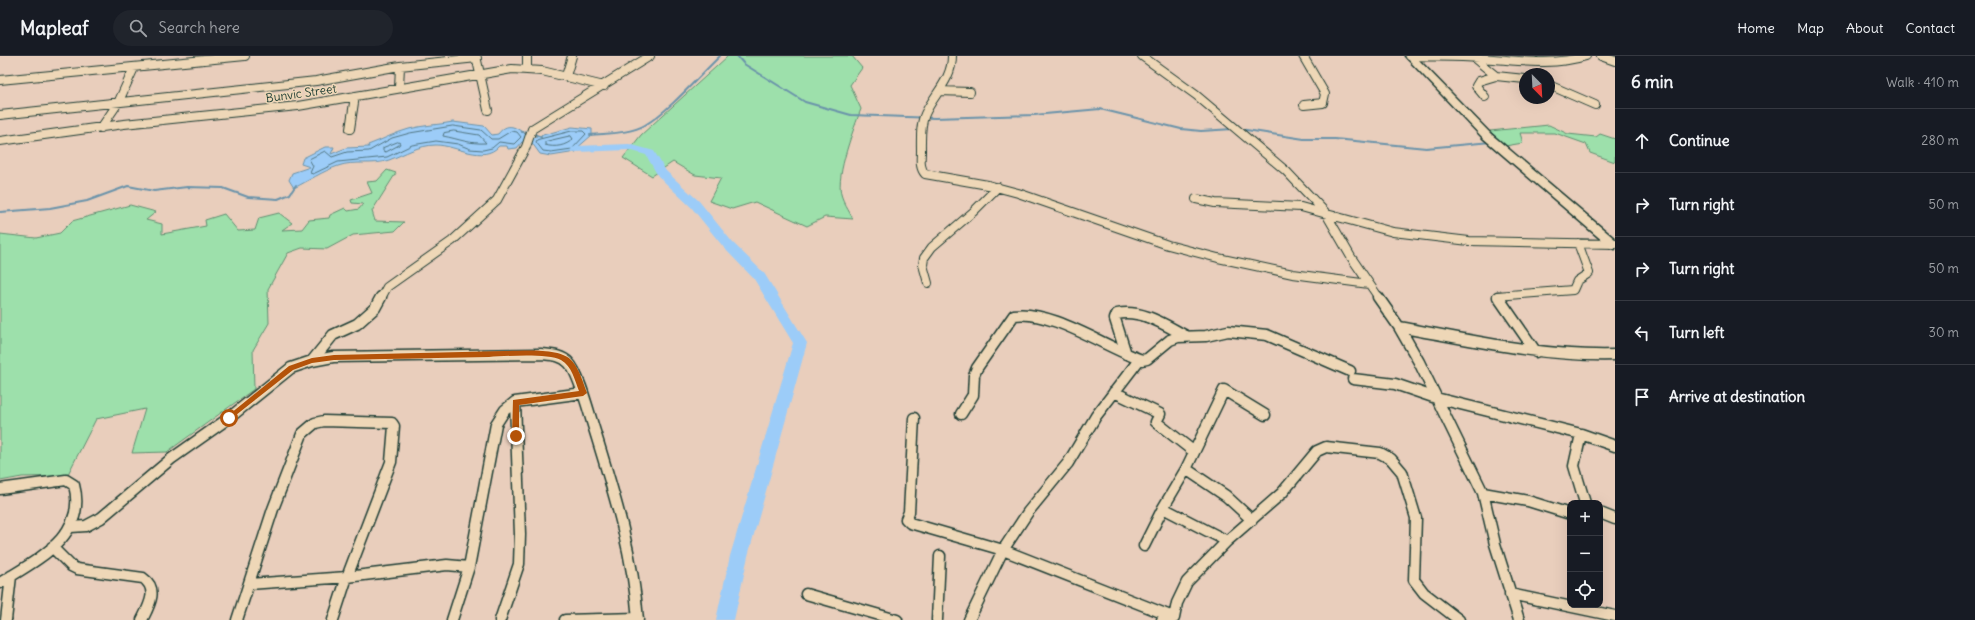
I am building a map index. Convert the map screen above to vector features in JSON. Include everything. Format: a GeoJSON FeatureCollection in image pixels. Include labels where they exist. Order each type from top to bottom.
{"type":"FeatureCollection","features":[{"type":"Feature","properties":{"kind":"main road"},"geometry":{"type":"LineString","coordinates":[[1410,56],[1487,136],[1614,244]]}},
{"type":"Feature","properties":{"kind":"street"},"geometry":{"type":"LineString","coordinates":[[0,80],[245,56]]}},
{"type":"Feature","properties":{"kind":"street"},"geometry":{"type":"LineString","coordinates":[[527,69],[528,56]]}},
{"type":"Feature","properties":{"kind":"street"},"geometry":{"type":"LineString","coordinates":[[566,76],[572,56]]}},
{"type":"Feature","properties":{"kind":"street"},"geometry":{"type":"LineString","coordinates":[[312,361],[333,335],[357,324],[375,308],[387,287],[452,241],[497,200],[526,147],[531,132],[650,56]]}},
{"type":"Feature","properties":{"kind":"street"},"geometry":{"type":"LineString","coordinates":[[952,56],[952,67],[925,114],[923,124],[921,169],[925,174],[934,177],[998,187],[1035,198],[1167,244],[1276,272],[1369,284]]}},
{"type":"Feature","properties":{"kind":"street"},"geometry":{"type":"LineString","coordinates":[[1142,56],[1188,90],[1297,181],[1325,212],[1369,284],[1399,327],[1483,493],[1510,594],[1519,620]]}},
{"type":"Feature","properties":{"kind":"street"},"geometry":{"type":"LineString","coordinates":[[1303,56],[1325,94],[1325,100],[1319,104],[1304,105]]}},
{"type":"Feature","properties":{"kind":"street"},"geometry":{"type":"LineString","coordinates":[[1410,56],[1474,58],[1550,64],[1586,56]]}},
{"type":"Feature","properties":{"kind":"street"},"geometry":{"type":"LineString","coordinates":[[1601,56],[1615,61]]}},
{"type":"Feature","properties":{"kind":"street"},"geometry":{"type":"LineString","coordinates":[[0,115],[118,103],[202,92],[316,81],[400,66],[477,57],[488,110]]}},
{"type":"Feature","properties":{"kind":"street"},"geometry":{"type":"LineString","coordinates":[[1474,58],[1496,76]]}},
{"type":"Feature","properties":{"kind":"street"},"geometry":{"type":"LineString","coordinates":[[399,88],[400,66]]}},
{"type":"Feature","properties":{"kind":"street"},"geometry":{"type":"LineString","coordinates":[[101,128],[118,103],[134,68]]}},
{"type":"Feature","properties":{"kind":"street","name":"Bunvic Street"},"geometry":{"type":"LineString","coordinates":[[0,141],[278,108],[512,69],[527,69],[566,76],[604,86]]}},
{"type":"Feature","properties":{"kind":"street"},"geometry":{"type":"LineString","coordinates":[[1485,97],[1476,86],[1479,81],[1496,76],[1519,78]]}},
{"type":"Feature","properties":{"kind":"street"},"geometry":{"type":"LineString","coordinates":[[1555,88],[1595,105]]}},
{"type":"Feature","properties":{"kind":"street"},"geometry":{"type":"LineString","coordinates":[[939,91],[970,92]]}},
{"type":"Feature","properties":{"kind":"street"},"geometry":{"type":"LineString","coordinates":[[350,129],[354,96]]}},
{"type":"Feature","properties":{"kind":"street"},"geometry":{"type":"LineString","coordinates":[[928,283],[923,265],[924,258],[932,247],[973,212],[998,187]]}},
{"type":"Feature","properties":{"kind":"street"},"geometry":{"type":"LineString","coordinates":[[1196,200],[1287,205],[1325,212],[1393,232],[1469,241],[1614,244]]}},
{"type":"Feature","properties":{"kind":"street"},"geometry":{"type":"LineString","coordinates":[[1536,352],[1497,296],[1573,290],[1577,281],[1588,273],[1578,243]]}},
{"type":"Feature","properties":{"kind":"street"},"geometry":{"type":"LineString","coordinates":[[961,414],[973,395],[974,375],[977,368],[1014,315],[1018,312],[1031,314],[1053,321],[1139,360],[1147,359],[1170,340],[1178,337],[1190,338],[1228,331],[1266,335],[1352,375],[1395,384],[1436,398],[1581,434],[1615,446]]}},
{"type":"Feature","properties":{"kind":"street"},"geometry":{"type":"LineString","coordinates":[[1126,354],[1115,319],[1117,314],[1122,312],[1130,312],[1140,315],[1190,338]]}},
{"type":"Feature","properties":{"kind":"street"},"geometry":{"type":"LineString","coordinates":[[1399,327],[1536,352],[1576,356],[1615,355]]}},
{"type":"Feature","properties":{"kind":"street"},"geometry":{"type":"LineString","coordinates":[[71,527],[86,526],[101,518],[171,459],[229,418],[291,368],[312,361],[334,357],[541,354],[562,357],[570,363],[583,393],[622,520],[636,591],[638,619],[565,620]]}},
{"type":"Feature","properties":{"kind":"street"},"geometry":{"type":"LineString","coordinates":[[969,620],[1003,550],[1032,507],[1068,463],[1096,416],[1139,360]]}},
{"type":"Feature","properties":{"kind":"street"},"geometry":{"type":"LineString","coordinates":[[1144,546],[1163,508],[1186,469],[1193,451],[1224,390],[1265,415]]}},
{"type":"Feature","properties":{"kind":"street"},"geometry":{"type":"LineString","coordinates":[[1114,392],[1160,414],[1156,422],[1193,451]]}},
{"type":"Feature","properties":{"kind":"street"},"geometry":{"type":"LineString","coordinates":[[452,620],[469,567],[496,424],[505,410],[515,402],[583,393]]}},
{"type":"Feature","properties":{"kind":"street"},"geometry":{"type":"LineString","coordinates":[[500,620],[519,564],[520,534],[515,402]]}},
{"type":"Feature","properties":{"kind":"street"},"geometry":{"type":"LineString","coordinates":[[914,418],[909,512],[906,519],[910,523],[1003,550],[1176,619]]}},
{"type":"Feature","properties":{"kind":"street"},"geometry":{"type":"LineString","coordinates":[[237,620],[276,502],[302,434],[306,428],[315,423],[324,422],[392,423],[394,426],[391,462],[347,576],[332,620]]}},
{"type":"Feature","properties":{"kind":"street"},"geometry":{"type":"LineString","coordinates":[[1581,434],[1574,466],[1584,500]]}},
{"type":"Feature","properties":{"kind":"street"},"geometry":{"type":"LineString","coordinates":[[1176,619],[1176,604],[1188,582],[1227,542],[1282,493],[1318,451],[1326,447],[1334,447],[1380,453],[1391,459],[1402,472],[1416,518],[1414,580],[1424,593],[1459,620]]}},
{"type":"Feature","properties":{"kind":"street"},"geometry":{"type":"LineString","coordinates":[[1186,469],[1226,496],[1252,520]]}},
{"type":"Feature","properties":{"kind":"street"},"geometry":{"type":"LineString","coordinates":[[0,488],[66,480],[74,484],[77,493],[71,527],[52,547],[0,583]]}},
{"type":"Feature","properties":{"kind":"street"},"geometry":{"type":"LineString","coordinates":[[1483,493],[1528,501],[1567,513]]}},
{"type":"Feature","properties":{"kind":"street"},"geometry":{"type":"LineString","coordinates":[[1163,508],[1227,542]]}},
{"type":"Feature","properties":{"kind":"street"},"geometry":{"type":"LineString","coordinates":[[1603,513],[1615,519]]}},
{"type":"Feature","properties":{"kind":"street"},"geometry":{"type":"LineString","coordinates":[[52,547],[71,566],[77,569],[143,578],[148,581],[153,592],[152,599],[142,620]]}},
{"type":"Feature","properties":{"kind":"street"},"geometry":{"type":"LineString","coordinates":[[937,620],[940,556]]}},
{"type":"Feature","properties":{"kind":"street"},"geometry":{"type":"LineString","coordinates":[[249,584],[347,576],[447,565],[469,567]]}},
{"type":"Feature","properties":{"kind":"street"},"geometry":{"type":"LineString","coordinates":[[6,620],[11,576]]}},
{"type":"Feature","properties":{"kind":"street"},"geometry":{"type":"LineString","coordinates":[[806,594],[897,620]]}},
{"type":"Feature","properties":{"kind":"street"},"geometry":{"type":"LineString","coordinates":[[1510,594],[1615,616]]}},
{"type":"Feature","properties":{"kind":"street"},"geometry":{"type":"LineString","coordinates":[[1162,620],[1176,619]]}},
{"type":"Feature","properties":{"kind":"green space"},"geometry":{"type":"Polygon","coordinates":[[[728,56],[852,56],[862,68],[850,85],[861,109],[846,151],[840,185],[842,197],[853,219],[825,217],[807,226],[755,202],[732,209],[709,201],[721,178],[695,175],[673,162],[652,176],[623,158],[641,135],[728,56]]]}},
{"type":"Feature","properties":{"kind":"green space"},"geometry":{"type":"Polygon","coordinates":[[[1549,125],[1568,134],[1596,137],[1600,134],[1615,139],[1615,162],[1590,153],[1586,144],[1555,133],[1520,133],[1523,143],[1505,146],[1490,131],[1549,125]]]}},
{"type":"Feature","properties":{"kind":"green space"},"geometry":{"type":"Polygon","coordinates":[[[387,170],[396,173],[372,211],[375,221],[404,222],[395,231],[353,235],[327,249],[302,248],[288,253],[268,289],[269,323],[253,350],[254,389],[167,452],[132,453],[145,409],[96,419],[67,476],[22,477],[0,481],[0,234],[36,238],[60,233],[72,221],[130,205],[156,212],[146,220],[162,224],[162,234],[206,226],[205,220],[224,214],[238,231],[255,230],[259,218],[279,213],[292,223],[282,230],[302,229],[309,220],[329,218],[330,215],[345,208],[348,211],[359,209],[363,204],[352,203],[351,200],[372,193],[367,182],[377,181],[387,170]]]}},
{"type":"Feature","properties":{"kind":"water"},"geometry":{"type":"Polygon","coordinates":[[[453,122],[484,126],[492,135],[498,134],[502,129],[511,127],[532,138],[572,127],[592,129],[592,135],[576,149],[576,152],[551,156],[540,154],[532,143],[522,142],[517,148],[508,149],[507,146],[499,146],[493,151],[477,154],[444,146],[430,145],[418,148],[383,162],[344,164],[321,173],[294,188],[289,180],[292,173],[310,167],[301,164],[303,158],[325,147],[334,147],[331,154],[346,148],[369,147],[368,145],[409,129],[453,122]]]}},
{"type":"Feature","properties":{"kind":"waterway"},"geometry":{"type":"LineString","coordinates":[[590,135],[625,132],[645,125],[674,102],[720,56]]}},
{"type":"Feature","properties":{"kind":"waterway"},"geometry":{"type":"LineString","coordinates":[[737,56],[744,64],[805,102],[851,115],[935,118],[1034,115],[1100,109],[1181,129],[1201,131],[1233,129]]}},
{"type":"Feature","properties":{"kind":"waterway"},"geometry":{"type":"LineString","coordinates":[[1240,129],[1304,139],[1335,139],[1426,148],[1491,142]]}},
{"type":"Feature","properties":{"kind":"waterway"},"geometry":{"type":"LineString","coordinates":[[522,132],[527,131],[541,137]]}},
{"type":"Feature","properties":{"kind":"waterway"},"geometry":{"type":"LineString","coordinates":[[576,149],[629,147],[650,153],[662,173],[695,204],[729,246],[759,276],[800,343],[739,556],[725,620]]}},
{"type":"Feature","properties":{"kind":"waterway"},"geometry":{"type":"LineString","coordinates":[[0,212],[50,208],[87,201],[128,186],[154,191],[187,187],[223,188],[248,197],[278,199],[290,194],[296,185]]}},
{"type":"Feature","properties":{"kind":"route"},"geometry":{"type":"LineString","coordinates":[[229,418],[291,368],[312,361],[334,357],[505,354],[541,354],[562,357],[570,363],[576,373],[583,393],[515,402],[516,436]]}}]}
